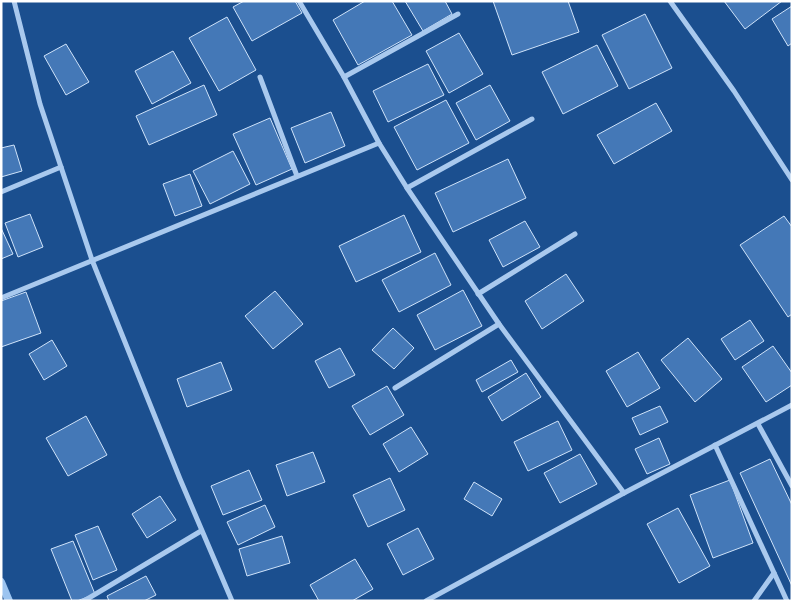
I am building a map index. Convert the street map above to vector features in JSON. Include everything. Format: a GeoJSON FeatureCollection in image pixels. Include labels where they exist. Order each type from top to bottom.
{"type":"FeatureCollection","features":[{"type":"Feature","properties":{"kind":"street"},"geometry":{"type":"LineString","coordinates":[[14,1],[40,104],[92,260],[201,531],[232,601]]}},
{"type":"Feature","properties":{"kind":"street"},"geometry":{"type":"LineString","coordinates":[[299,1],[344,77],[379,143],[407,188],[499,324],[624,493]]}},
{"type":"Feature","properties":{"kind":"street"},"geometry":{"type":"LineString","coordinates":[[670,1],[734,91],[792,180]]}},
{"type":"Feature","properties":{"kind":"street"},"geometry":{"type":"LineString","coordinates":[[344,77],[458,14]]}},
{"type":"Feature","properties":{"kind":"street"},"geometry":{"type":"LineString","coordinates":[[260,77],[297,176]]}},
{"type":"Feature","properties":{"kind":"street"},"geometry":{"type":"LineString","coordinates":[[407,188],[532,119]]}},
{"type":"Feature","properties":{"kind":"street"},"geometry":{"type":"LineString","coordinates":[[1,298],[379,143]]}},
{"type":"Feature","properties":{"kind":"street"},"geometry":{"type":"LineString","coordinates":[[1,192],[61,167]]}},
{"type":"Feature","properties":{"kind":"street"},"geometry":{"type":"LineString","coordinates":[[478,294],[575,234]]}},
{"type":"Feature","properties":{"kind":"street"},"geometry":{"type":"LineString","coordinates":[[395,388],[499,324]]}},
{"type":"Feature","properties":{"kind":"street"},"geometry":{"type":"LineString","coordinates":[[426,601],[624,493],[792,406]]}},
{"type":"Feature","properties":{"kind":"street"},"geometry":{"type":"LineString","coordinates":[[758,424],[792,486]]}},
{"type":"Feature","properties":{"kind":"street"},"geometry":{"type":"LineString","coordinates":[[715,445],[787,601]]}},
{"type":"Feature","properties":{"kind":"street"},"geometry":{"type":"LineString","coordinates":[[84,601],[201,531]]}},
{"type":"Feature","properties":{"kind":"street"},"geometry":{"type":"LineString","coordinates":[[754,601],[774,573]]}},
{"type":"Feature","properties":{"kind":"building"},"geometry":{"type":"Polygon","coordinates":[[[244,1],[295,1],[302,13],[252,41],[233,7],[244,1]]]}},
{"type":"Feature","properties":{"kind":"building"},"geometry":{"type":"Polygon","coordinates":[[[365,1],[392,1],[412,35],[358,65],[333,20],[365,1]]]}},
{"type":"Feature","properties":{"kind":"building"},"geometry":{"type":"Polygon","coordinates":[[[405,1],[445,1],[452,14],[423,31],[405,1]]]}},
{"type":"Feature","properties":{"kind":"building"},"geometry":{"type":"Polygon","coordinates":[[[493,1],[568,1],[579,32],[512,55],[493,1]]]}},
{"type":"Feature","properties":{"kind":"building"},"geometry":{"type":"Polygon","coordinates":[[[724,1],[782,1],[745,29],[724,1]]]}},
{"type":"Feature","properties":{"kind":"building"},"geometry":{"type":"Polygon","coordinates":[[[792,6],[792,43],[788,46],[772,19],[792,6]]]}},
{"type":"Feature","properties":{"kind":"building"},"geometry":{"type":"Polygon","coordinates":[[[645,14],[672,68],[629,89],[602,35],[645,14]]]}},
{"type":"Feature","properties":{"kind":"building"},"geometry":{"type":"Polygon","coordinates":[[[227,17],[256,70],[219,91],[189,38],[227,17]]]}},
{"type":"Feature","properties":{"kind":"building"},"geometry":{"type":"Polygon","coordinates":[[[459,33],[483,74],[449,93],[426,51],[459,33]]]}},
{"type":"Feature","properties":{"kind":"building"},"geometry":{"type":"Polygon","coordinates":[[[66,44],[89,82],[66,95],[44,56],[66,44]]]}},
{"type":"Feature","properties":{"kind":"building"},"geometry":{"type":"Polygon","coordinates":[[[597,45],[618,86],[563,114],[542,72],[597,45]]]}},
{"type":"Feature","properties":{"kind":"building"},"geometry":{"type":"Polygon","coordinates":[[[173,51],[191,83],[152,104],[135,71],[173,51]]]}},
{"type":"Feature","properties":{"kind":"building"},"geometry":{"type":"Polygon","coordinates":[[[428,64],[444,95],[388,122],[373,91],[428,64]]]}},
{"type":"Feature","properties":{"kind":"building"},"geometry":{"type":"Polygon","coordinates":[[[204,85],[217,115],[149,145],[136,116],[204,85]]]}},
{"type":"Feature","properties":{"kind":"building"},"geometry":{"type":"Polygon","coordinates":[[[490,85],[510,121],[476,140],[456,103],[490,85]]]}},
{"type":"Feature","properties":{"kind":"building"},"geometry":{"type":"Polygon","coordinates":[[[446,100],[469,143],[417,170],[394,127],[446,100]]]}},
{"type":"Feature","properties":{"kind":"building"},"geometry":{"type":"Polygon","coordinates":[[[656,103],[672,131],[614,164],[597,135],[656,103]]]}},
{"type":"Feature","properties":{"kind":"building"},"geometry":{"type":"Polygon","coordinates":[[[331,112],[345,146],[305,163],[291,128],[331,112]]]}},
{"type":"Feature","properties":{"kind":"building"},"geometry":{"type":"Polygon","coordinates":[[[270,118],[292,169],[256,185],[233,134],[270,118]]]}},
{"type":"Feature","properties":{"kind":"building"},"geometry":{"type":"Polygon","coordinates":[[[14,145],[22,171],[1,177],[1,148],[14,145]]]}},
{"type":"Feature","properties":{"kind":"building"},"geometry":{"type":"Polygon","coordinates":[[[233,151],[250,184],[210,204],[193,171],[233,151]]]}},
{"type":"Feature","properties":{"kind":"building"},"geometry":{"type":"Polygon","coordinates":[[[508,159],[526,198],[453,232],[435,193],[508,159]]]}},
{"type":"Feature","properties":{"kind":"building"},"geometry":{"type":"Polygon","coordinates":[[[190,174],[202,206],[175,216],[163,184],[190,174]]]}},
{"type":"Feature","properties":{"kind":"building"},"geometry":{"type":"Polygon","coordinates":[[[30,214],[43,247],[18,257],[5,223],[30,214]]]}},
{"type":"Feature","properties":{"kind":"building"},"geometry":{"type":"Polygon","coordinates":[[[404,215],[421,252],[356,282],[339,246],[404,215]]]}},
{"type":"Feature","properties":{"kind":"building"},"geometry":{"type":"Polygon","coordinates":[[[784,216],[792,227],[792,314],[788,317],[740,245],[784,216]]]}},
{"type":"Feature","properties":{"kind":"building"},"geometry":{"type":"Polygon","coordinates":[[[525,221],[540,247],[503,267],[489,240],[525,221]]]}},
{"type":"Feature","properties":{"kind":"building"},"geometry":{"type":"Polygon","coordinates":[[[1,228],[13,254],[1,259],[1,228]]]}},
{"type":"Feature","properties":{"kind":"building"},"geometry":{"type":"Polygon","coordinates":[[[435,253],[451,285],[399,312],[382,280],[435,253]]]}},
{"type":"Feature","properties":{"kind":"building"},"geometry":{"type":"Polygon","coordinates":[[[566,274],[584,301],[542,329],[525,301],[566,274]]]}},
{"type":"Feature","properties":{"kind":"building"},"geometry":{"type":"Polygon","coordinates":[[[463,290],[482,326],[435,350],[417,315],[463,290]]]}},
{"type":"Feature","properties":{"kind":"building"},"geometry":{"type":"Polygon","coordinates":[[[275,291],[303,324],[273,349],[245,316],[275,291]]]}},
{"type":"Feature","properties":{"kind":"building"},"geometry":{"type":"Polygon","coordinates":[[[26,292],[41,333],[1,347],[1,301],[26,292]]]}},
{"type":"Feature","properties":{"kind":"building"},"geometry":{"type":"Polygon","coordinates":[[[750,320],[764,341],[735,360],[721,339],[750,320]]]}},
{"type":"Feature","properties":{"kind":"building"},"geometry":{"type":"Polygon","coordinates":[[[393,328],[414,348],[394,369],[372,350],[393,328]]]}},
{"type":"Feature","properties":{"kind":"building"},"geometry":{"type":"Polygon","coordinates":[[[688,338],[722,379],[695,402],[661,360],[688,338]]]}},
{"type":"Feature","properties":{"kind":"building"},"geometry":{"type":"Polygon","coordinates":[[[52,340],[67,366],[44,380],[29,354],[52,340]]]}},
{"type":"Feature","properties":{"kind":"building"},"geometry":{"type":"Polygon","coordinates":[[[773,346],[792,373],[792,385],[766,402],[742,367],[773,346]]]}},
{"type":"Feature","properties":{"kind":"building"},"geometry":{"type":"Polygon","coordinates":[[[340,348],[355,375],[329,388],[315,361],[340,348]]]}},
{"type":"Feature","properties":{"kind":"building"},"geometry":{"type":"Polygon","coordinates":[[[638,352],[660,388],[627,407],[606,371],[638,352]]]}},
{"type":"Feature","properties":{"kind":"building"},"geometry":{"type":"Polygon","coordinates":[[[511,360],[518,372],[482,392],[476,380],[511,360]]]}},
{"type":"Feature","properties":{"kind":"building"},"geometry":{"type":"Polygon","coordinates":[[[221,362],[232,390],[187,407],[177,379],[221,362]]]}},
{"type":"Feature","properties":{"kind":"building"},"geometry":{"type":"Polygon","coordinates":[[[526,373],[541,397],[502,421],[488,397],[526,373]]]}},
{"type":"Feature","properties":{"kind":"building"},"geometry":{"type":"Polygon","coordinates":[[[387,386],[404,415],[370,435],[352,406],[387,386]]]}},
{"type":"Feature","properties":{"kind":"building"},"geometry":{"type":"Polygon","coordinates":[[[660,406],[668,422],[640,435],[632,418],[660,406]]]}},
{"type":"Feature","properties":{"kind":"building"},"geometry":{"type":"Polygon","coordinates":[[[86,416],[107,455],[68,476],[46,438],[86,416]]]}},
{"type":"Feature","properties":{"kind":"building"},"geometry":{"type":"Polygon","coordinates":[[[558,421],[572,450],[528,471],[514,442],[558,421]]]}},
{"type":"Feature","properties":{"kind":"building"},"geometry":{"type":"Polygon","coordinates":[[[411,427],[428,454],[399,472],[383,444],[411,427]]]}},
{"type":"Feature","properties":{"kind":"building"},"geometry":{"type":"Polygon","coordinates":[[[659,438],[670,464],[647,474],[635,449],[659,438]]]}},
{"type":"Feature","properties":{"kind":"building"},"geometry":{"type":"Polygon","coordinates":[[[313,452],[325,482],[287,496],[276,465],[313,452]]]}},
{"type":"Feature","properties":{"kind":"building"},"geometry":{"type":"Polygon","coordinates":[[[580,454],[597,484],[560,503],[544,473],[580,454]]]}},
{"type":"Feature","properties":{"kind":"building"},"geometry":{"type":"Polygon","coordinates":[[[770,459],[792,505],[792,586],[740,473],[770,459]]]}},
{"type":"Feature","properties":{"kind":"building"},"geometry":{"type":"Polygon","coordinates":[[[249,470],[262,500],[223,515],[211,486],[249,470]]]}},
{"type":"Feature","properties":{"kind":"building"},"geometry":{"type":"Polygon","coordinates":[[[390,478],[405,510],[368,527],[353,495],[390,478]]]}},
{"type":"Feature","properties":{"kind":"building"},"geometry":{"type":"Polygon","coordinates":[[[730,480],[753,543],[713,558],[690,495],[730,480]]]}},
{"type":"Feature","properties":{"kind":"building"},"geometry":{"type":"Polygon","coordinates":[[[474,482],[502,499],[492,516],[464,499],[474,482]]]}},
{"type":"Feature","properties":{"kind":"building"},"geometry":{"type":"Polygon","coordinates":[[[160,496],[176,520],[147,538],[132,514],[160,496]]]}},
{"type":"Feature","properties":{"kind":"building"},"geometry":{"type":"Polygon","coordinates":[[[265,505],[275,527],[238,545],[227,522],[265,505]]]}},
{"type":"Feature","properties":{"kind":"building"},"geometry":{"type":"Polygon","coordinates":[[[678,508],[710,566],[679,583],[647,524],[678,508]]]}},
{"type":"Feature","properties":{"kind":"building"},"geometry":{"type":"Polygon","coordinates":[[[98,526],[117,570],[93,580],[75,535],[98,526]]]}},
{"type":"Feature","properties":{"kind":"building"},"geometry":{"type":"Polygon","coordinates":[[[418,528],[434,559],[403,575],[387,544],[418,528]]]}},
{"type":"Feature","properties":{"kind":"building"},"geometry":{"type":"Polygon","coordinates":[[[282,536],[290,563],[247,576],[239,549],[282,536]]]}},
{"type":"Feature","properties":{"kind":"building"},"geometry":{"type":"Polygon","coordinates":[[[73,541],[95,594],[77,601],[72,601],[51,549],[73,541]]]}},
{"type":"Feature","properties":{"kind":"building"},"geometry":{"type":"Polygon","coordinates":[[[355,559],[373,589],[352,601],[319,601],[310,585],[355,559]]]}},
{"type":"Feature","properties":{"kind":"building"},"geometry":{"type":"Polygon","coordinates":[[[146,576],[156,595],[144,601],[109,601],[107,596],[146,576]]]}},
{"type":"Feature","properties":{"kind":"waterway"},"geometry":{"type":"LineString","coordinates":[[1,582],[9,601]]}}]}
